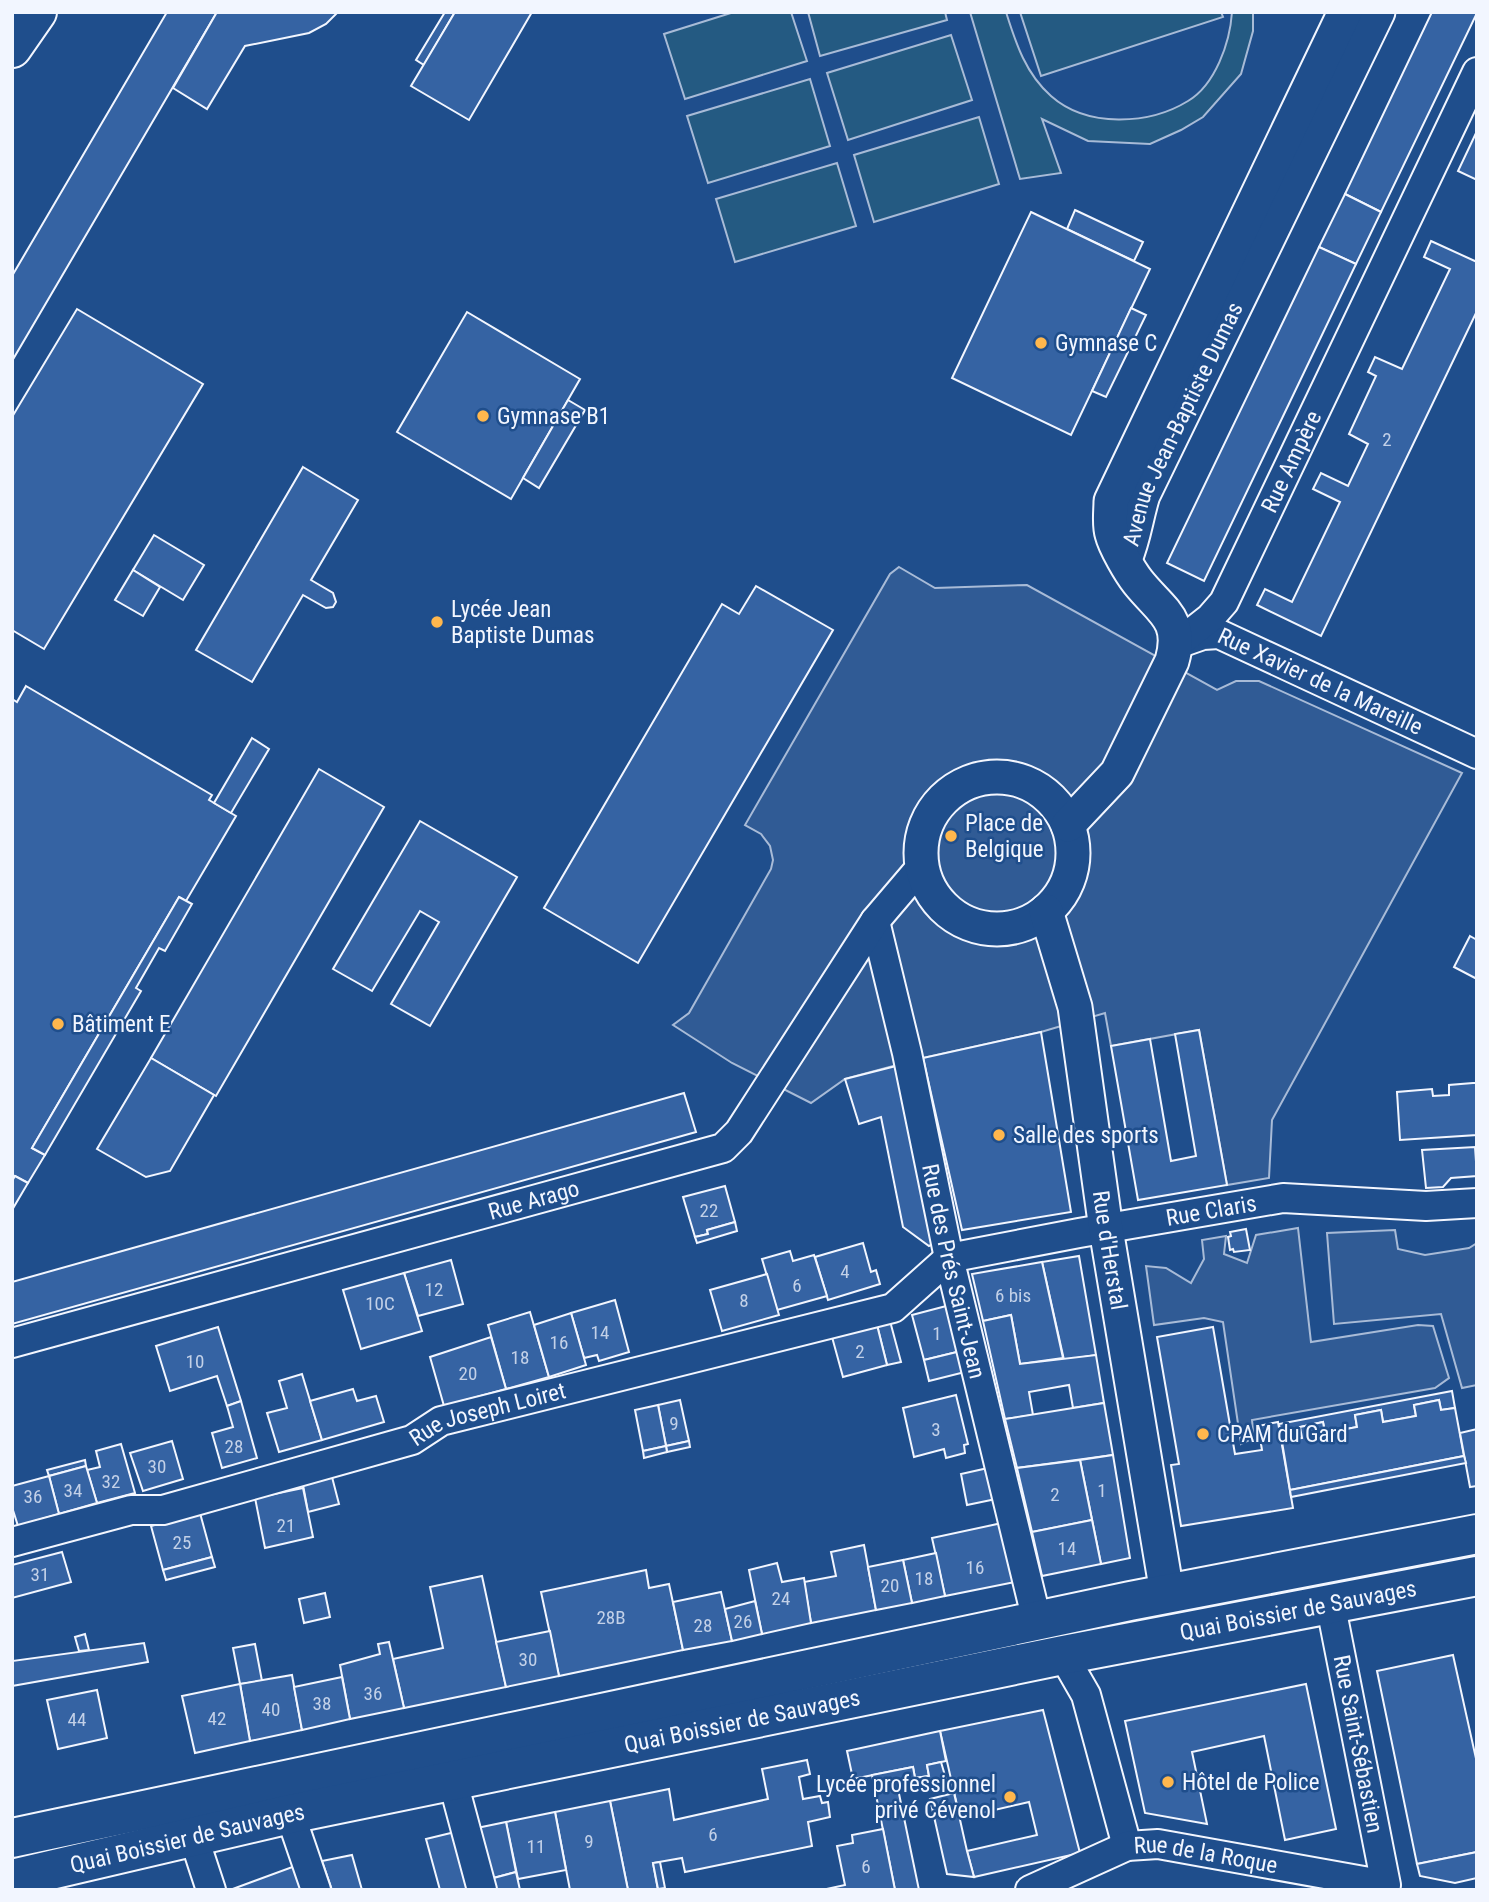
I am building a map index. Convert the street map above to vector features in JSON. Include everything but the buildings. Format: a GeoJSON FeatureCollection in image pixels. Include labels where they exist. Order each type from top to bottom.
{"type":"FeatureCollection","features":[{"type":"Feature","properties":{"kind":"main road"},"geometry":{"type":"LineString","coordinates":[[12,48],[37,12]]}},
{"type":"Feature","properties":{"kind":"main road","name":"Quai Boissier de Sauvages"},"geometry":{"type":"LineString","coordinates":[[12,1838],[1167,1593],[1477,1534]]}},
{"type":"Feature","properties":{"kind":"main road","name":"Quai Boissier de Sauvages"},"geometry":{"type":"LineString","coordinates":[[12,1879],[290,1814],[1173,1632],[1477,1576]]}},
{"type":"Feature","properties":{"kind":"main road"},"geometry":{"type":"LineString","coordinates":[[1167,1593],[1173,1632]]}},
{"type":"Feature","properties":{"kind":"main road"},"geometry":{"type":"LineString","coordinates":[[1037,1621],[1063,1655]]}},
{"type":"Feature","properties":{"kind":"street","name":"Avenue Jean-Baptiste Dumas"},"geometry":{"type":"LineString","coordinates":[[1125,559],[1112,534],[1111,501],[1345,12]]}},
{"type":"Feature","properties":{"kind":"street","name":"Avenue Jean-Baptiste Dumas"},"geometry":{"type":"LineString","coordinates":[[1125,559],[1133,540],[1135,518],[1143,495],[1378,12]]}},
{"type":"Feature","properties":{"kind":"street","name":"Rue Ampère"},"geometry":{"type":"LineString","coordinates":[[1177,643],[1210,618],[1224,602],[1477,72]]}},
{"type":"Feature","properties":{"kind":"street"},"geometry":{"type":"LineString","coordinates":[[1068,825],[1117,773],[1172,661],[1177,643],[1171,620],[1157,600],[1138,582],[1125,559]]}},
{"type":"Feature","properties":{"kind":"street","name":"Rue Xavier de la Mareille"},"geometry":{"type":"LineString","coordinates":[[1177,643],[1203,635],[1219,635],[1477,754]]}},
{"type":"Feature","properties":{"kind":"street"},"geometry":{"type":"LineString","coordinates":[[997,777],[1032,785],[1058,807],[1068,825],[1073,858],[1068,880],[1060,895],[1046,911],[1019,926],[991,929],[976,926],[947,911],[926,883],[921,867],[920,849],[929,817],[953,790],[975,780],[997,777]]}},
{"type":"Feature","properties":{"kind":"street","name":"Rue Arago"},"geometry":{"type":"LineString","coordinates":[[12,1343],[723,1147],[740,1132],[875,921],[921,867]]}},
{"type":"Feature","properties":{"kind":"street","name":"Rue d'Herstal"},"geometry":{"type":"LineString","coordinates":[[1046,911],[1075,1007],[1106,1229],[1167,1593]]}},
{"type":"Feature","properties":{"kind":"street","name":"Rue des Prés Saint-Jean"},"geometry":{"type":"LineString","coordinates":[[875,921],[907,1053],[949,1258],[1037,1621]]}},
{"type":"Feature","properties":{"kind":"street","name":"Rue Claris"},"geometry":{"type":"LineString","coordinates":[[949,1258],[1283,1198],[1426,1206],[1477,1203]]}},
{"type":"Feature","properties":{"kind":"street","name":"Rue Joseph Loiret"},"geometry":{"type":"LineString","coordinates":[[12,1542],[131,1510],[163,1510],[412,1440],[441,1421],[893,1308],[949,1258]]}},
{"type":"Feature","properties":{"kind":"street","name":"Rue Saint-Sébastien"},"geometry":{"type":"LineString","coordinates":[[1330,1602],[1386,1885]]}},
{"type":"Feature","properties":{"kind":"street"},"geometry":{"type":"LineString","coordinates":[[1063,1655],[1086,1695],[1128,1846]]}},
{"type":"Feature","properties":{"kind":"street"},"geometry":{"type":"LineString","coordinates":[[453,1782],[482,1890]]}},
{"type":"Feature","properties":{"kind":"street"},"geometry":{"type":"LineString","coordinates":[[290,1814],[316,1890]]}},
{"type":"Feature","properties":{"kind":"street"},"geometry":{"type":"LineString","coordinates":[[193,1835],[211,1890]]}},
{"type":"Feature","properties":{"kind":"street","name":"Rue de la Roque"},"geometry":{"type":"LineString","coordinates":[[1030,1890],[1128,1846],[1157,1844],[1386,1885]]}},
{"type":"Feature","properties":{"kind":"shaded area"},"geometry":{"type":"Polygon","coordinates":[[[734,12],[791,12],[807,61],[685,99],[664,34],[734,12]]]}},
{"type":"Feature","properties":{"kind":"shaded area"},"geometry":{"type":"Polygon","coordinates":[[[808,12],[945,12],[947,20],[820,56],[808,12]]]}},
{"type":"Feature","properties":{"kind":"shaded area"},"geometry":{"type":"Polygon","coordinates":[[[970,12],[1006,12],[1028,68],[1042,87],[1066,106],[1082,114],[1100,118],[1155,115],[1188,101],[1206,85],[1219,62],[1228,37],[1232,12],[1253,12],[1253,31],[1241,74],[1203,117],[1150,144],[1088,141],[1042,119],[1061,173],[1020,179],[970,12]]]}},
{"type":"Feature","properties":{"kind":"shaded area"},"geometry":{"type":"Polygon","coordinates":[[[1020,12],[1221,12],[1223,17],[1041,76],[1020,12]]]}},
{"type":"Feature","properties":{"kind":"shaded area"},"geometry":{"type":"Polygon","coordinates":[[[951,35],[972,100],[848,140],[827,73],[951,35]]]}},
{"type":"Feature","properties":{"kind":"shaded area"},"geometry":{"type":"Polygon","coordinates":[[[810,79],[830,146],[708,183],[687,116],[810,79]]]}},
{"type":"Feature","properties":{"kind":"shaded area"},"geometry":{"type":"Polygon","coordinates":[[[979,117],[999,184],[874,222],[854,155],[979,117]]]}},
{"type":"Feature","properties":{"kind":"shaded area"},"geometry":{"type":"Polygon","coordinates":[[[837,163],[856,226],[735,262],[716,199],[837,163]]]}},
{"type":"Feature","properties":{"kind":"shaded area","name":"Place de Belgique"},"geometry":{"type":"Polygon","coordinates":[[[899,567],[935,588],[1027,585],[1217,690],[1236,681],[1259,681],[1462,773],[1272,1120],[1269,1178],[1227,1185],[1199,1030],[1111,1046],[1105,1013],[1041,1032],[923,1058],[845,1079],[811,1103],[732,1063],[673,1025],[689,1013],[771,869],[773,860],[770,846],[761,834],[745,825],[890,574],[899,567]]]}},
{"type":"Feature","properties":{"kind":"shaded area"},"geometry":{"type":"Polygon","coordinates":[[[1298,1228],[1311,1342],[1418,1325],[1433,1326],[1449,1378],[1435,1388],[1252,1420],[1254,1438],[1241,1444],[1223,1322],[1204,1318],[1154,1325],[1146,1266],[1166,1268],[1191,1283],[1204,1259],[1202,1240],[1226,1236],[1224,1254],[1247,1263],[1256,1235],[1298,1228]]]}},
{"type":"Feature","properties":{"kind":"shaded area"},"geometry":{"type":"Polygon","coordinates":[[[1395,1230],[1398,1249],[1425,1255],[1469,1248],[1477,1243],[1477,1385],[1462,1388],[1441,1314],[1334,1324],[1327,1233],[1395,1230]]]}},
{"type":"Feature","properties":{"kind":"place","name":"Gymnase C"},"geometry":{"type":"Point","coordinates":[1041,343]}},
{"type":"Feature","properties":{"kind":"place","name":"Gymnase B1"},"geometry":{"type":"Point","coordinates":[483,416]}},
{"type":"Feature","properties":{"kind":"place","name":"Lycée Jean Baptiste Dumas"},"geometry":{"type":"Point","coordinates":[437,622]}},
{"type":"Feature","properties":{"kind":"place","name":"Place de Belgique"},"geometry":{"type":"Point","coordinates":[951,836]}},
{"type":"Feature","properties":{"kind":"place","name":"Bâtiment E"},"geometry":{"type":"Point","coordinates":[58,1024]}},
{"type":"Feature","properties":{"kind":"place","name":"Salle des sports"},"geometry":{"type":"Point","coordinates":[999,1135]}},
{"type":"Feature","properties":{"kind":"place","name":"CPAM du Gard"},"geometry":{"type":"Point","coordinates":[1203,1434]}},
{"type":"Feature","properties":{"kind":"place","name":"Hôtel de Police"},"geometry":{"type":"Point","coordinates":[1168,1782]}},
{"type":"Feature","properties":{"kind":"place","name":"Lycée professionnel privé Cévenol"},"geometry":{"type":"Point","coordinates":[1010,1797]}}]}
